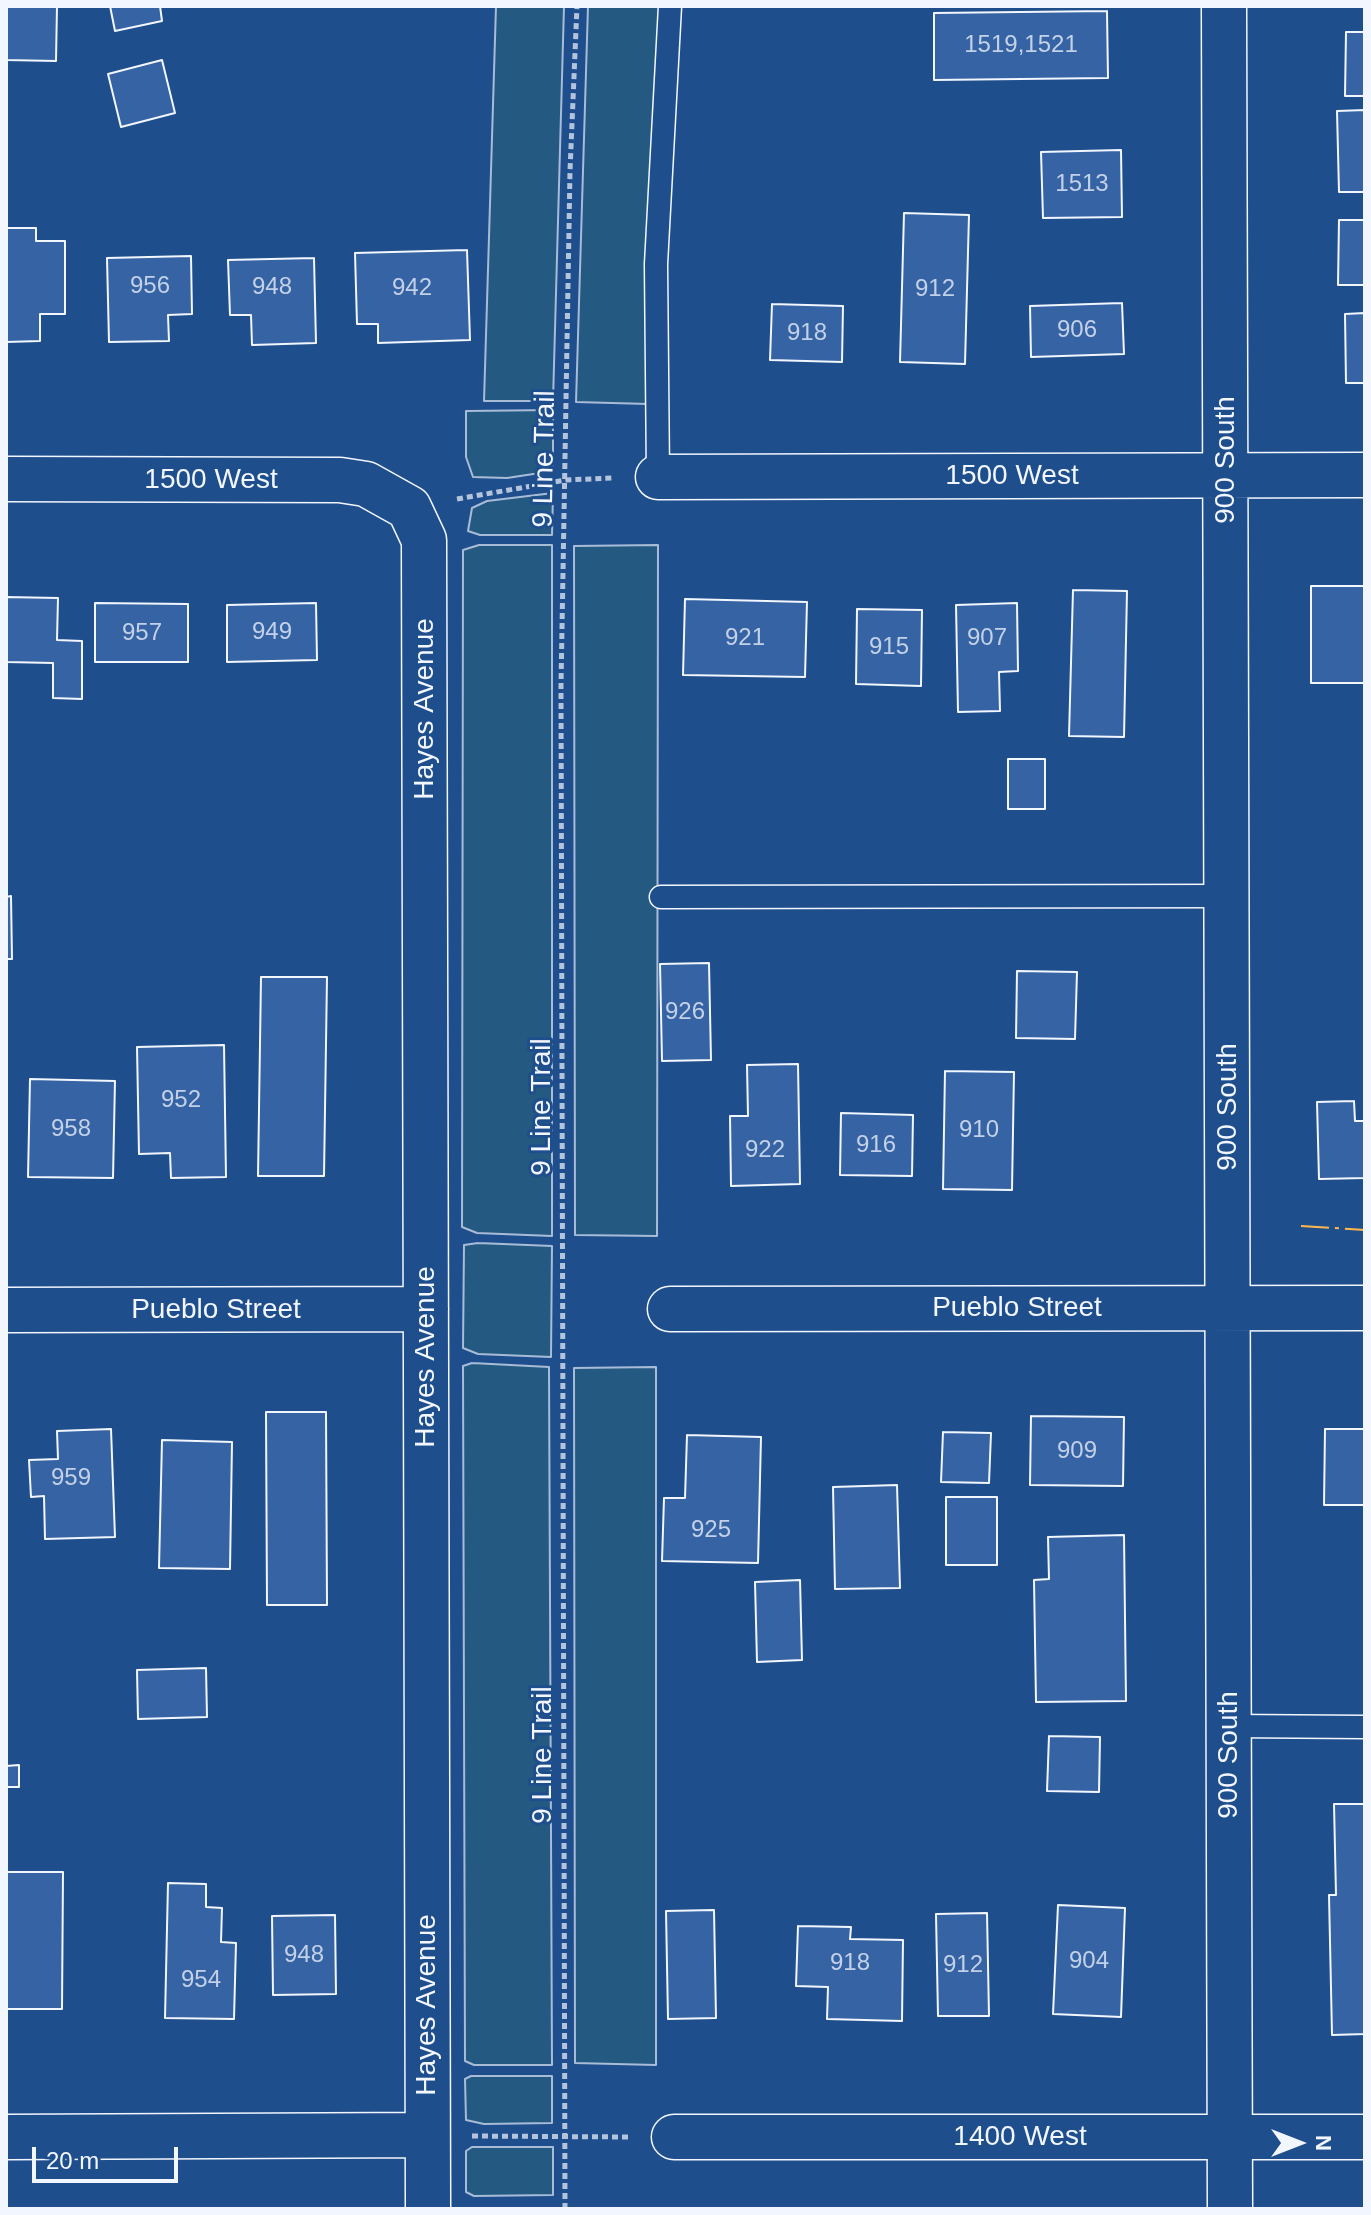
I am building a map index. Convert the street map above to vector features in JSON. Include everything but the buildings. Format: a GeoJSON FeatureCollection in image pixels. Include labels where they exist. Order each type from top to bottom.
{"type":"FeatureCollection","features":[{"type":"Feature","properties":{"kind":"street","name":"900 South"},"geometry":{"type":"LineString","coordinates":[[1224,6],[1230,2209]]}},
{"type":"Feature","properties":{"kind":"street","name":"1500 West"},"geometry":{"type":"LineString","coordinates":[[658,477],[1365,475]]}},
{"type":"Feature","properties":{"kind":"street","name":"1500 West"},"geometry":{"type":"LineString","coordinates":[[6,479],[340,480],[366,484],[409,508]]}},
{"type":"Feature","properties":{"kind":"street","name":"Hayes Avenue"},"geometry":{"type":"LineString","coordinates":[[409,508],[424,540],[428,2209]]}},
{"type":"Feature","properties":{"kind":"street","name":"Pueblo Street"},"geometry":{"type":"LineString","coordinates":[[670,1309],[1365,1308]]}},
{"type":"Feature","properties":{"kind":"street","name":"Pueblo Street"},"geometry":{"type":"LineString","coordinates":[[6,1310],[426,1309]]}},
{"type":"Feature","properties":{"kind":"street"},"geometry":{"type":"LineString","coordinates":[[6,2137],[427,2135]]}},
{"type":"Feature","properties":{"kind":"street","name":"1400 West"},"geometry":{"type":"LineString","coordinates":[[674,2137],[1365,2137]]}},
{"type":"Feature","properties":{"kind":"lane"},"geometry":{"type":"LineString","coordinates":[[658,477],[656,264],[670,6]]}},
{"type":"Feature","properties":{"kind":"lane"},"geometry":{"type":"LineString","coordinates":[[661,897],[1227,896]]}},
{"type":"Feature","properties":{"kind":"lane"},"geometry":{"type":"LineString","coordinates":[[1229,1726],[1365,1727]]}},
{"type":"Feature","properties":{"kind":"path","name":"9 Line Trail"},"geometry":{"type":"LineString","coordinates":[[565,2209],[561,686],[570,171],[577,6]]}},
{"type":"Feature","properties":{"kind":"path"},"geometry":{"type":"LineString","coordinates":[[409,508],[566,480],[658,477]]}},
{"type":"Feature","properties":{"kind":"path"},"geometry":{"type":"LineString","coordinates":[[427,2135],[674,2137]]}},
{"type":"Feature","properties":{"kind":"shaded area"},"geometry":{"type":"Polygon","coordinates":[[[496,6],[564,6],[553,401],[484,401],[496,6]]]}},
{"type":"Feature","properties":{"kind":"shaded area"},"geometry":{"type":"Polygon","coordinates":[[[588,6],[665,6],[648,404],[576,402],[588,6]]]}},
{"type":"Feature","properties":{"kind":"shaded area"},"geometry":{"type":"Polygon","coordinates":[[[553,410],[553,471],[507,478],[473,477],[466,457],[466,411],[553,410]]]}},
{"type":"Feature","properties":{"kind":"shaded area"},"geometry":{"type":"Polygon","coordinates":[[[553,493],[552,535],[480,535],[468,531],[472,508],[487,501],[553,493]]]}},
{"type":"Feature","properties":{"kind":"shaded area"},"geometry":{"type":"Polygon","coordinates":[[[479,545],[552,545],[552,1236],[477,1233],[462,1227],[463,550],[479,545]]]}},
{"type":"Feature","properties":{"kind":"shaded area"},"geometry":{"type":"Polygon","coordinates":[[[658,545],[657,1236],[575,1235],[574,546],[658,545]]]}},
{"type":"Feature","properties":{"kind":"shaded area"},"geometry":{"type":"Polygon","coordinates":[[[464,1245],[552,1246],[551,1357],[478,1354],[463,1348],[464,1245]]]}},
{"type":"Feature","properties":{"kind":"shaded area"},"geometry":{"type":"Polygon","coordinates":[[[472,1363],[549,1367],[552,2065],[474,2065],[465,2061],[463,1366],[472,1363]]]}},
{"type":"Feature","properties":{"kind":"shaded area"},"geometry":{"type":"Polygon","coordinates":[[[656,1367],[656,2065],[575,2063],[574,1368],[656,1367]]]}},
{"type":"Feature","properties":{"kind":"shaded area"},"geometry":{"type":"Polygon","coordinates":[[[471,2076],[552,2076],[552,2123],[484,2124],[466,2120],[465,2079],[471,2076]]]}},
{"type":"Feature","properties":{"kind":"shaded area"},"geometry":{"type":"Polygon","coordinates":[[[472,2147],[553,2147],[553,2195],[474,2196],[466,2192],[466,2151],[472,2147]]]}},
{"type":"Feature","properties":{"kind":"power"},"geometry":{"type":"LineString","coordinates":[[1301,1226],[1365,1230]]}}]}
